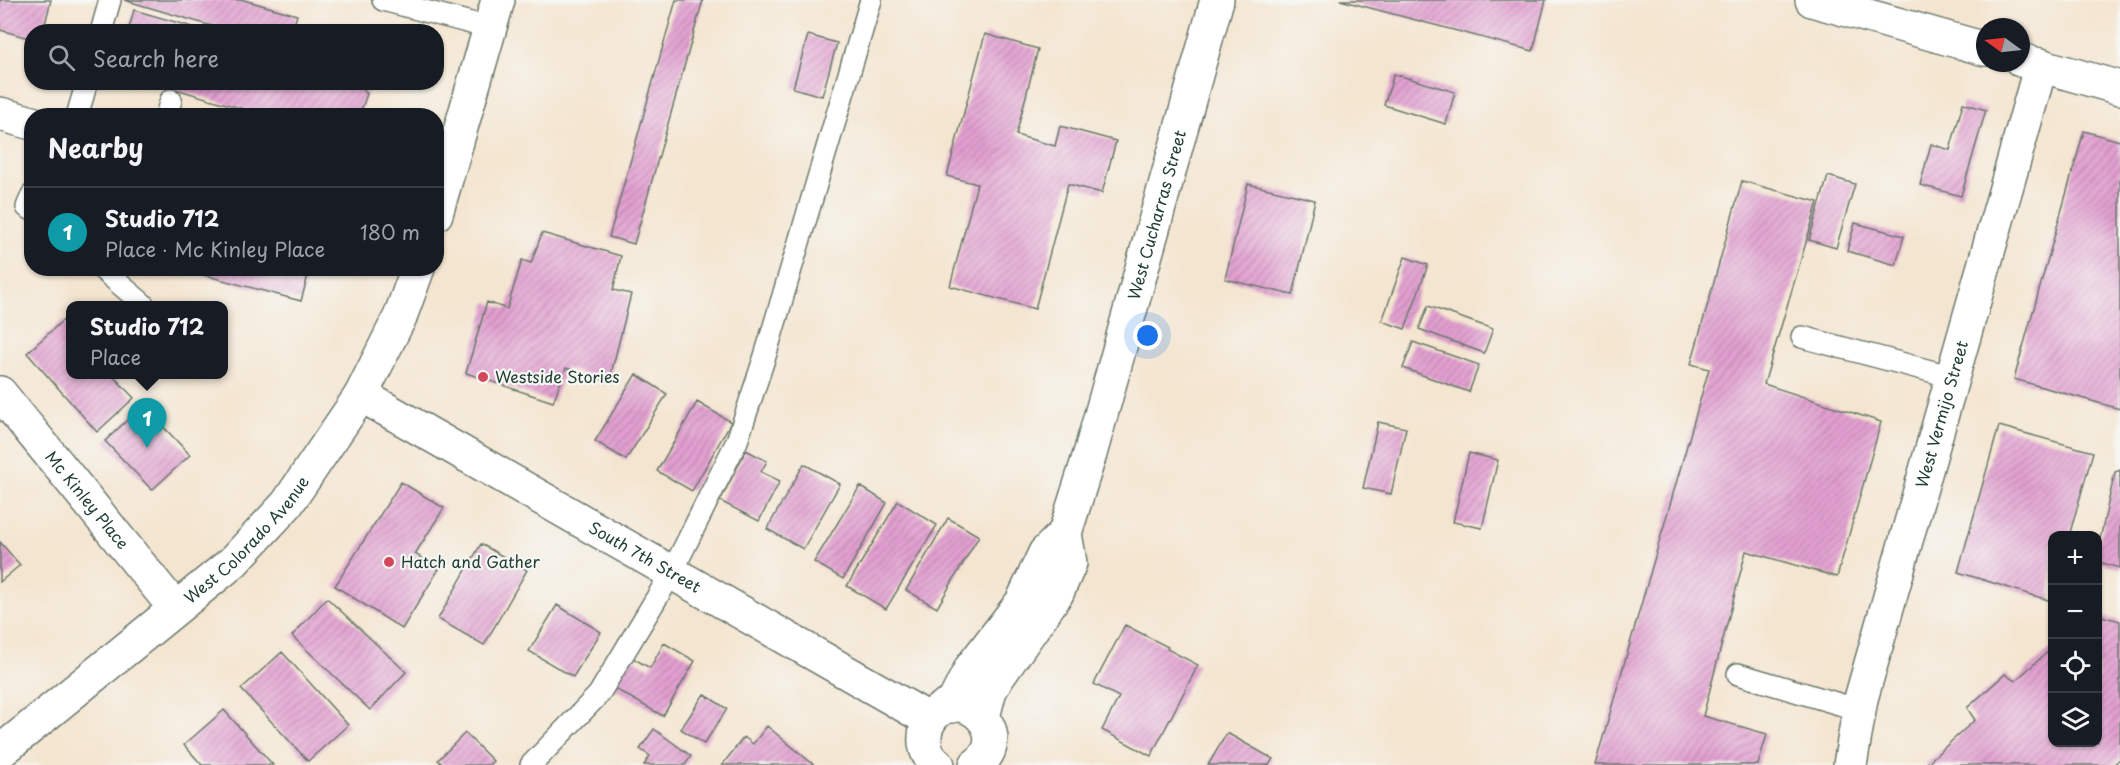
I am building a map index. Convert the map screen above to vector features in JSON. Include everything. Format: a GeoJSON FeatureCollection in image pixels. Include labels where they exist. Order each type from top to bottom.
{"type":"FeatureCollection","features":[{"type":"Feature","properties":{"kind":"street","name":"West Cucharras Street"},"geometry":{"type":"LineString","coordinates":[[991,761],[990,734],[983,717],[990,690],[1057,593],[1070,563],[1065,533],[1090,454],[1217,0]]}},
{"type":"Feature","properties":{"kind":"street"},"geometry":{"type":"LineString","coordinates":[[1812,0],[1976,47]]}},
{"type":"Feature","properties":{"kind":"street"},"geometry":{"type":"LineString","coordinates":[[444,186],[494,14]]}},
{"type":"Feature","properties":{"kind":"street"},"geometry":{"type":"LineString","coordinates":[[2031,63],[2120,87]]}},
{"type":"Feature","properties":{"kind":"street","name":"West Vermijo Street"},"geometry":{"type":"LineString","coordinates":[[1850,765],[1859,710],[1953,377],[2031,63]]}},
{"type":"Feature","properties":{"kind":"street"},"geometry":{"type":"LineString","coordinates":[[0,114],[24,121]]}},
{"type":"Feature","properties":{"kind":"street","name":"West Colorado Avenue"},"geometry":{"type":"LineString","coordinates":[[0,752],[233,562],[287,504],[361,395],[400,317],[415,276]]}},
{"type":"Feature","properties":{"kind":"street","name":"Mc Kinley Place"},"geometry":{"type":"LineString","coordinates":[[0,393],[175,608]]}},
{"type":"Feature","properties":{"kind":"street","name":"South 7th Street"},"geometry":{"type":"LineString","coordinates":[[361,395],[671,574],[941,713]]}},
{"type":"Feature","properties":{"kind":"street","name":"West Cucharras Street"},"geometry":{"type":"LineString","coordinates":[[938,765],[927,753],[924,742],[925,731],[941,713],[971,668],[1022,602],[1045,553],[1065,533]]}},
{"type":"Feature","properties":{"kind":"street"},"geometry":{"type":"LineString","coordinates":[[941,713],[966,706],[983,717]]}},
{"type":"Feature","properties":{"kind":"lane"},"geometry":{"type":"LineString","coordinates":[[103,24],[110,0]]}},
{"type":"Feature","properties":{"kind":"lane"},"geometry":{"type":"LineString","coordinates":[[382,0],[494,14]]}},
{"type":"Feature","properties":{"kind":"lane"},"geometry":{"type":"LineString","coordinates":[[531,765],[599,694],[671,574],[737,441],[766,353],[871,0]]}},
{"type":"Feature","properties":{"kind":"lane"},"geometry":{"type":"LineString","coordinates":[[79,108],[85,90]]}},
{"type":"Feature","properties":{"kind":"lane"},"geometry":{"type":"LineString","coordinates":[[110,276],[140,301]]}},
{"type":"Feature","properties":{"kind":"lane"},"geometry":{"type":"LineString","coordinates":[[1802,337],[1953,377]]}},
{"type":"Feature","properties":{"kind":"lane"},"geometry":{"type":"LineString","coordinates":[[1738,674],[1859,710]]}},
{"type":"Feature","properties":{"kind":"building"},"geometry":{"type":"Polygon","coordinates":[[[0,0],[51,0],[45,24],[24,24],[24,37],[0,30],[0,0]]]}},
{"type":"Feature","properties":{"kind":"building"},"geometry":{"type":"Polygon","coordinates":[[[124,0],[244,0],[297,15],[294,24],[205,24],[124,0]]]}},
{"type":"Feature","properties":{"kind":"building"},"geometry":{"type":"Polygon","coordinates":[[[676,0],[703,0],[634,244],[609,237],[676,0]]]}},
{"type":"Feature","properties":{"kind":"building"},"geometry":{"type":"Polygon","coordinates":[[[1340,0],[1546,0],[1533,51],[1340,0]]]}},
{"type":"Feature","properties":{"kind":"building"},"geometry":{"type":"Polygon","coordinates":[[[134,10],[183,24],[130,24],[134,10]]]}},
{"type":"Feature","properties":{"kind":"building"},"geometry":{"type":"Polygon","coordinates":[[[985,34],[1038,49],[1016,135],[1055,146],[1060,126],[1116,141],[1102,193],[1068,184],[1035,309],[950,286],[977,184],[947,176],[985,34]]]}},
{"type":"Feature","properties":{"kind":"building"},"geometry":{"type":"Polygon","coordinates":[[[808,35],[837,43],[822,96],[793,88],[808,35]]]}},
{"type":"Feature","properties":{"kind":"building"},"geometry":{"type":"Polygon","coordinates":[[[1394,74],[1455,92],[1446,124],[1384,105],[1394,74]]]}},
{"type":"Feature","properties":{"kind":"building"},"geometry":{"type":"Polygon","coordinates":[[[179,90],[364,90],[367,94],[362,108],[240,108],[179,90]]]}},
{"type":"Feature","properties":{"kind":"building"},"geometry":{"type":"Polygon","coordinates":[[[1963,103],[1986,110],[1961,196],[1920,185],[1931,144],[1950,150],[1963,103]]]}},
{"type":"Feature","properties":{"kind":"building"},"geometry":{"type":"Polygon","coordinates":[[[2084,131],[2120,141],[2120,409],[2014,379],[2084,131]]]}},
{"type":"Feature","properties":{"kind":"building"},"geometry":{"type":"Polygon","coordinates":[[[1828,176],[1855,184],[1836,248],[1809,240],[1828,176]]]}},
{"type":"Feature","properties":{"kind":"building"},"geometry":{"type":"Polygon","coordinates":[[[1742,181],[1818,202],[1764,384],[1881,422],[1837,577],[1746,551],[1703,716],[1767,734],[1758,765],[1595,765],[1709,369],[1691,364],[1742,181]]]}},
{"type":"Feature","properties":{"kind":"building"},"geometry":{"type":"Polygon","coordinates":[[[1248,184],[1315,200],[1293,295],[1225,279],[1248,184]]]}},
{"type":"Feature","properties":{"kind":"building"},"geometry":{"type":"Polygon","coordinates":[[[1855,223],[1904,236],[1896,265],[1847,251],[1855,223]]]}},
{"type":"Feature","properties":{"kind":"building"},"geometry":{"type":"Polygon","coordinates":[[[542,233],[621,256],[613,290],[631,294],[609,382],[566,368],[553,402],[466,373],[487,302],[507,309],[522,260],[531,263],[542,233]]]}},
{"type":"Feature","properties":{"kind":"building"},"geometry":{"type":"Polygon","coordinates":[[[1405,257],[1428,265],[1405,329],[1382,321],[1405,257]]]}},
{"type":"Feature","properties":{"kind":"building"},"geometry":{"type":"Polygon","coordinates":[[[207,276],[308,276],[301,301],[207,276]]]}},
{"type":"Feature","properties":{"kind":"building"},"geometry":{"type":"Polygon","coordinates":[[[1428,306],[1493,329],[1484,353],[1419,329],[1428,306]]]}},
{"type":"Feature","properties":{"kind":"building"},"geometry":{"type":"Polygon","coordinates":[[[63,320],[66,323],[66,379],[116,379],[134,398],[97,432],[27,353],[63,320]]]}},
{"type":"Feature","properties":{"kind":"building"},"geometry":{"type":"Polygon","coordinates":[[[1413,342],[1479,365],[1469,392],[1403,368],[1413,342]]]}},
{"type":"Feature","properties":{"kind":"building"},"geometry":{"type":"Polygon","coordinates":[[[636,374],[667,394],[626,460],[595,441],[636,374]]]}},
{"type":"Feature","properties":{"kind":"building"},"geometry":{"type":"Polygon","coordinates":[[[697,402],[731,422],[692,491],[657,471],[697,402]]]}},
{"type":"Feature","properties":{"kind":"building"},"geometry":{"type":"Polygon","coordinates":[[[143,405],[190,455],[152,490],[105,441],[143,405]]]}},
{"type":"Feature","properties":{"kind":"building"},"geometry":{"type":"Polygon","coordinates":[[[1378,422],[1406,428],[1391,494],[1363,488],[1378,422]]]}},
{"type":"Feature","properties":{"kind":"building"},"geometry":{"type":"Polygon","coordinates":[[[1999,426],[2093,452],[2070,531],[2048,531],[2048,600],[1958,572],[1999,426]]]}},
{"type":"Feature","properties":{"kind":"building"},"geometry":{"type":"Polygon","coordinates":[[[746,450],[767,461],[761,472],[780,481],[759,521],[720,501],[746,450]]]}},
{"type":"Feature","properties":{"kind":"building"},"geometry":{"type":"Polygon","coordinates":[[[1469,453],[1498,460],[1482,528],[1453,522],[1469,453]]]}},
{"type":"Feature","properties":{"kind":"building"},"geometry":{"type":"Polygon","coordinates":[[[804,464],[840,484],[803,549],[767,529],[804,464]]]}},
{"type":"Feature","properties":{"kind":"building"},"geometry":{"type":"Polygon","coordinates":[[[2120,470],[2120,568],[2102,563],[2102,531],[2115,472],[2120,470]]]}},
{"type":"Feature","properties":{"kind":"building","name":"Hatch and Gather"},"geometry":{"type":"Polygon","coordinates":[[[401,482],[444,508],[415,554],[439,569],[402,629],[335,586],[401,482]]]}},
{"type":"Feature","properties":{"kind":"building"},"geometry":{"type":"Polygon","coordinates":[[[860,486],[887,503],[843,579],[814,562],[860,486]]]}},
{"type":"Feature","properties":{"kind":"building"},"geometry":{"type":"Polygon","coordinates":[[[898,501],[937,525],[886,609],[847,586],[898,501]]]}},
{"type":"Feature","properties":{"kind":"building"},"geometry":{"type":"Polygon","coordinates":[[[948,518],[979,536],[937,608],[906,590],[948,518]]]}},
{"type":"Feature","properties":{"kind":"building"},"geometry":{"type":"Polygon","coordinates":[[[0,542],[20,565],[0,582],[0,542]]]}},
{"type":"Feature","properties":{"kind":"building"},"geometry":{"type":"Polygon","coordinates":[[[481,544],[527,570],[484,645],[438,619],[481,544]]]}},
{"type":"Feature","properties":{"kind":"building"},"geometry":{"type":"Polygon","coordinates":[[[327,598],[406,672],[370,710],[292,636],[327,598]]]}},
{"type":"Feature","properties":{"kind":"building"},"geometry":{"type":"Polygon","coordinates":[[[557,605],[601,632],[573,677],[529,651],[557,605]]]}},
{"type":"Feature","properties":{"kind":"building"},"geometry":{"type":"Polygon","coordinates":[[[2102,616],[2120,621],[2120,759],[2113,765],[1925,765],[1975,720],[1967,708],[2005,674],[2015,681],[2048,652],[2048,747],[2102,747],[2102,616]]]}},
{"type":"Feature","properties":{"kind":"building"},"geometry":{"type":"Polygon","coordinates":[[[1125,625],[1198,665],[1151,756],[1102,730],[1119,697],[1094,684],[1125,625]]]}},
{"type":"Feature","properties":{"kind":"building"},"geometry":{"type":"Polygon","coordinates":[[[664,643],[695,661],[663,716],[608,685],[626,654],[650,668],[664,643]]]}},
{"type":"Feature","properties":{"kind":"building"},"geometry":{"type":"Polygon","coordinates":[[[282,652],[348,725],[308,761],[241,689],[282,652]]]}},
{"type":"Feature","properties":{"kind":"building"},"geometry":{"type":"Polygon","coordinates":[[[704,694],[727,709],[704,744],[681,729],[704,694]]]}},
{"type":"Feature","properties":{"kind":"building"},"geometry":{"type":"Polygon","coordinates":[[[224,710],[273,765],[202,765],[184,745],[224,710]]]}},
{"type":"Feature","properties":{"kind":"building"},"geometry":{"type":"Polygon","coordinates":[[[767,726],[814,765],[722,765],[744,737],[753,744],[767,726]]]}},
{"type":"Feature","properties":{"kind":"building"},"geometry":{"type":"Polygon","coordinates":[[[654,729],[691,756],[685,765],[644,765],[650,756],[640,749],[654,729]]]}},
{"type":"Feature","properties":{"kind":"building"},"geometry":{"type":"Polygon","coordinates":[[[465,733],[493,761],[489,765],[443,765],[438,760],[465,733]]]}},
{"type":"Feature","properties":{"kind":"building"},"geometry":{"type":"Polygon","coordinates":[[[1227,733],[1273,759],[1269,765],[1208,765],[1227,733]]]}},
{"type":"Feature","properties":{"kind":"place","name":"Westside Stories"},"geometry":{"type":"Point","coordinates":[483,377]}},
{"type":"Feature","properties":{"kind":"place","name":"Studio 712"},"geometry":{"type":"Point","coordinates":[147,448]}},
{"type":"Feature","properties":{"kind":"place","name":"Hatch and Gather"},"geometry":{"type":"Point","coordinates":[389,562]}}]}
